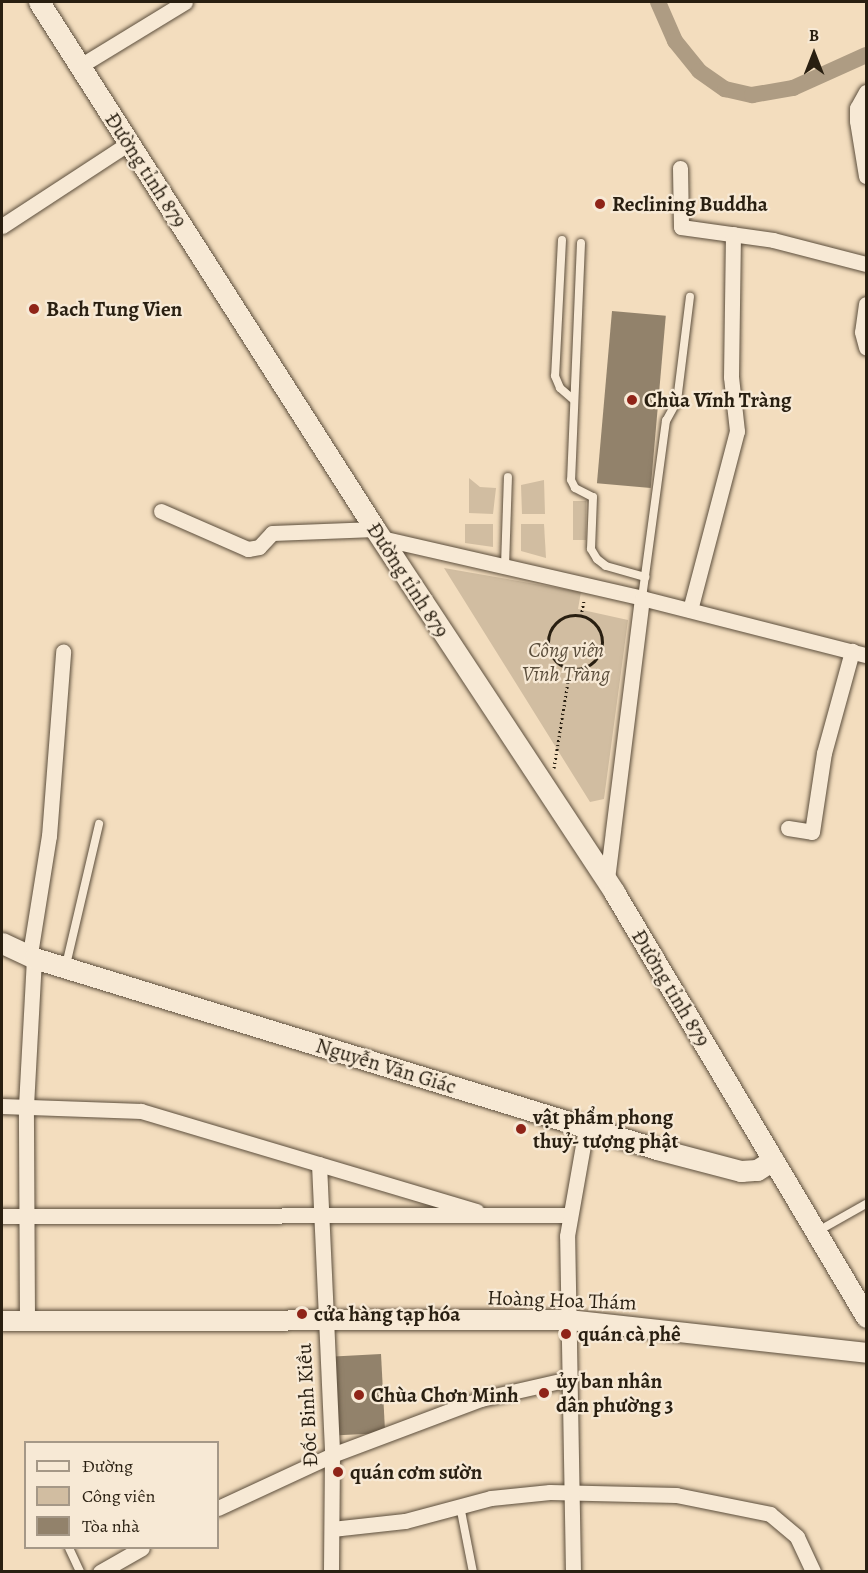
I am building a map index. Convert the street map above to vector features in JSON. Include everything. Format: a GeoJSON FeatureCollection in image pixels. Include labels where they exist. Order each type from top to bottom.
{"type":"FeatureCollection","features":[{"type":"Feature","properties":{"kind":"main road","name":"Đường tỉnh 879"},"geometry":{"type":"LineString","coordinates":[[39,2],[378,533],[549,797],[607,880],[867,1317]]}},
{"type":"Feature","properties":{"kind":"main road","name":"Nguyễn Văn Giác"},"geometry":{"type":"LineString","coordinates":[[2,943],[32,956],[586,1128],[741,1171],[757,1170],[773,1160]]}},
{"type":"Feature","properties":{"kind":"street"},"geometry":{"type":"LineString","coordinates":[[80,66],[185,2]]}},
{"type":"Feature","properties":{"kind":"street"},"geometry":{"type":"LineString","coordinates":[[867,92],[858,108],[857,120],[867,176]]}},
{"type":"Feature","properties":{"kind":"street"},"geometry":{"type":"LineString","coordinates":[[2,226],[129,143]]}},
{"type":"Feature","properties":{"kind":"street"},"geometry":{"type":"LineString","coordinates":[[680,168],[681,227],[733,234],[867,264]]}},
{"type":"Feature","properties":{"kind":"street"},"geometry":{"type":"LineString","coordinates":[[690,610],[737,431],[731,377],[733,234]]}},
{"type":"Feature","properties":{"kind":"street"},"geometry":{"type":"LineString","coordinates":[[867,304],[862,332],[867,347]]}},
{"type":"Feature","properties":{"kind":"street"},"geometry":{"type":"LineString","coordinates":[[161,511],[248,549],[259,547],[272,533],[378,533],[859,653],[824,753],[812,832],[788,828]]}},
{"type":"Feature","properties":{"kind":"street"},"geometry":{"type":"LineString","coordinates":[[607,880],[642,598]]}},
{"type":"Feature","properties":{"kind":"street"},"geometry":{"type":"LineString","coordinates":[[27,1319],[26,1106],[32,956],[49,836],[63,652]]}},
{"type":"Feature","properties":{"kind":"street"},"geometry":{"type":"LineString","coordinates":[[2,1106],[141,1111],[492,1215]]}},
{"type":"Feature","properties":{"kind":"street"},"geometry":{"type":"LineString","coordinates":[[573,1572],[569,1379],[569,1215],[586,1128]]}},
{"type":"Feature","properties":{"kind":"street","name":"Đốc Binh Kiều"},"geometry":{"type":"LineString","coordinates":[[319,1164],[323,1321],[332,1455],[331,1572]]}},
{"type":"Feature","properties":{"kind":"street"},"geometry":{"type":"LineString","coordinates":[[2,1216],[569,1215]]}},
{"type":"Feature","properties":{"kind":"street","name":"Hoàng Hoa Thám"},"geometry":{"type":"LineString","coordinates":[[2,1321],[27,1319],[569,1320],[867,1353]]}},
{"type":"Feature","properties":{"kind":"street"},"geometry":{"type":"LineString","coordinates":[[219,1508],[332,1455],[481,1399],[569,1379]]}},
{"type":"Feature","properties":{"kind":"street"},"geometry":{"type":"LineString","coordinates":[[332,1529],[405,1521],[491,1498],[571,1492],[676,1495],[770,1514],[797,1537],[813,1572]]}},
{"type":"Feature","properties":{"kind":"street"},"geometry":{"type":"LineString","coordinates":[[100,1572],[140,1549]]}},
{"type":"Feature","properties":{"kind":"lane"},"geometry":{"type":"LineString","coordinates":[[562,240],[555,376],[560,388],[574,400]]}},
{"type":"Feature","properties":{"kind":"lane"},"geometry":{"type":"LineString","coordinates":[[581,243],[571,480],[575,488],[593,497],[591,549],[606,566],[645,576]]}},
{"type":"Feature","properties":{"kind":"lane"},"geometry":{"type":"LineString","coordinates":[[642,598],[666,422],[677,401],[690,297]]}},
{"type":"Feature","properties":{"kind":"lane"},"geometry":{"type":"LineString","coordinates":[[506,566],[508,477]]}},
{"type":"Feature","properties":{"kind":"lane"},"geometry":{"type":"LineString","coordinates":[[66,965],[99,824]]}},
{"type":"Feature","properties":{"kind":"lane"},"geometry":{"type":"LineString","coordinates":[[816,1232],[867,1204]]}},
{"type":"Feature","properties":{"kind":"lane"},"geometry":{"type":"LineString","coordinates":[[460,1506],[473,1572]]}},
{"type":"Feature","properties":{"kind":"lane"},"geometry":{"type":"LineString","coordinates":[[69,1549],[80,1572]]}},
{"type":"Feature","properties":{"kind":"path"},"geometry":{"type":"LineString","coordinates":[[577,615],[593,622],[602,646],[594,661],[570,669],[554,660],[549,652],[548,634],[559,620],[577,615]]}},
{"type":"Feature","properties":{"kind":"path"},"geometry":{"type":"LineString","coordinates":[[549,797],[570,669]]}},
{"type":"Feature","properties":{"kind":"green space"},"geometry":{"type":"Polygon","coordinates":[[[469,478],[480,487],[496,488],[493,514],[469,513],[469,478]]]}},
{"type":"Feature","properties":{"kind":"green space"},"geometry":{"type":"Polygon","coordinates":[[[544,480],[545,514],[522,514],[521,485],[544,480]]]}},
{"type":"Feature","properties":{"kind":"green space"},"geometry":{"type":"Polygon","coordinates":[[[573,501],[586,501],[586,540],[573,540],[573,501]]]}},
{"type":"Feature","properties":{"kind":"green space"},"geometry":{"type":"Polygon","coordinates":[[[465,524],[493,524],[493,547],[465,543],[465,524]]]}},
{"type":"Feature","properties":{"kind":"green space"},"geometry":{"type":"Polygon","coordinates":[[[521,524],[544,524],[546,558],[521,551],[521,524]]]}},
{"type":"Feature","properties":{"kind":"green space","name":"Công viên Vĩnh Tràng"},"geometry":{"type":"Polygon","coordinates":[[[444,568],[581,592],[578,609],[628,620],[604,799],[590,802],[444,568]]]}},
{"type":"Feature","properties":{"kind":"building","name":"Chùa Vĩnh Tràng"},"geometry":{"type":"Polygon","coordinates":[[[612,311],[666,316],[651,488],[597,483],[612,311]]]}},
{"type":"Feature","properties":{"kind":"building","name":"Chùa Chơn Minh"},"geometry":{"type":"Polygon","coordinates":[[[381,1354],[385,1433],[338,1435],[334,1356],[381,1354]]]}},
{"type":"Feature","properties":{"kind":"waterway"},"geometry":{"type":"LineString","coordinates":[[658,2],[675,41],[699,71],[725,89],[752,95],[793,88],[866,55]]}},
{"type":"Feature","properties":{"kind":"place","name":"Reclining Buddha"},"geometry":{"type":"Point","coordinates":[600,204]}},
{"type":"Feature","properties":{"kind":"place","name":"Bach Tung Vien"},"geometry":{"type":"Point","coordinates":[34,309]}},
{"type":"Feature","properties":{"kind":"place","name":"Chùa Vĩnh Tràng"},"geometry":{"type":"Point","coordinates":[632,400]}},
{"type":"Feature","properties":{"kind":"place","name":"vật phẩm phong thuỷ- tượng phật"},"geometry":{"type":"Point","coordinates":[521,1129]}},
{"type":"Feature","properties":{"kind":"place","name":"cửa hàng tạp hóa"},"geometry":{"type":"Point","coordinates":[302,1314]}},
{"type":"Feature","properties":{"kind":"place","name":"quán cà phê"},"geometry":{"type":"Point","coordinates":[566,1334]}},
{"type":"Feature","properties":{"kind":"place","name":"ủy ban nhân dân phường 3"},"geometry":{"type":"Point","coordinates":[544,1393]}},
{"type":"Feature","properties":{"kind":"place","name":"Chùa Chơn Minh"},"geometry":{"type":"Point","coordinates":[359,1395]}},
{"type":"Feature","properties":{"kind":"place","name":"quán cơm sườn"},"geometry":{"type":"Point","coordinates":[338,1472]}}]}
